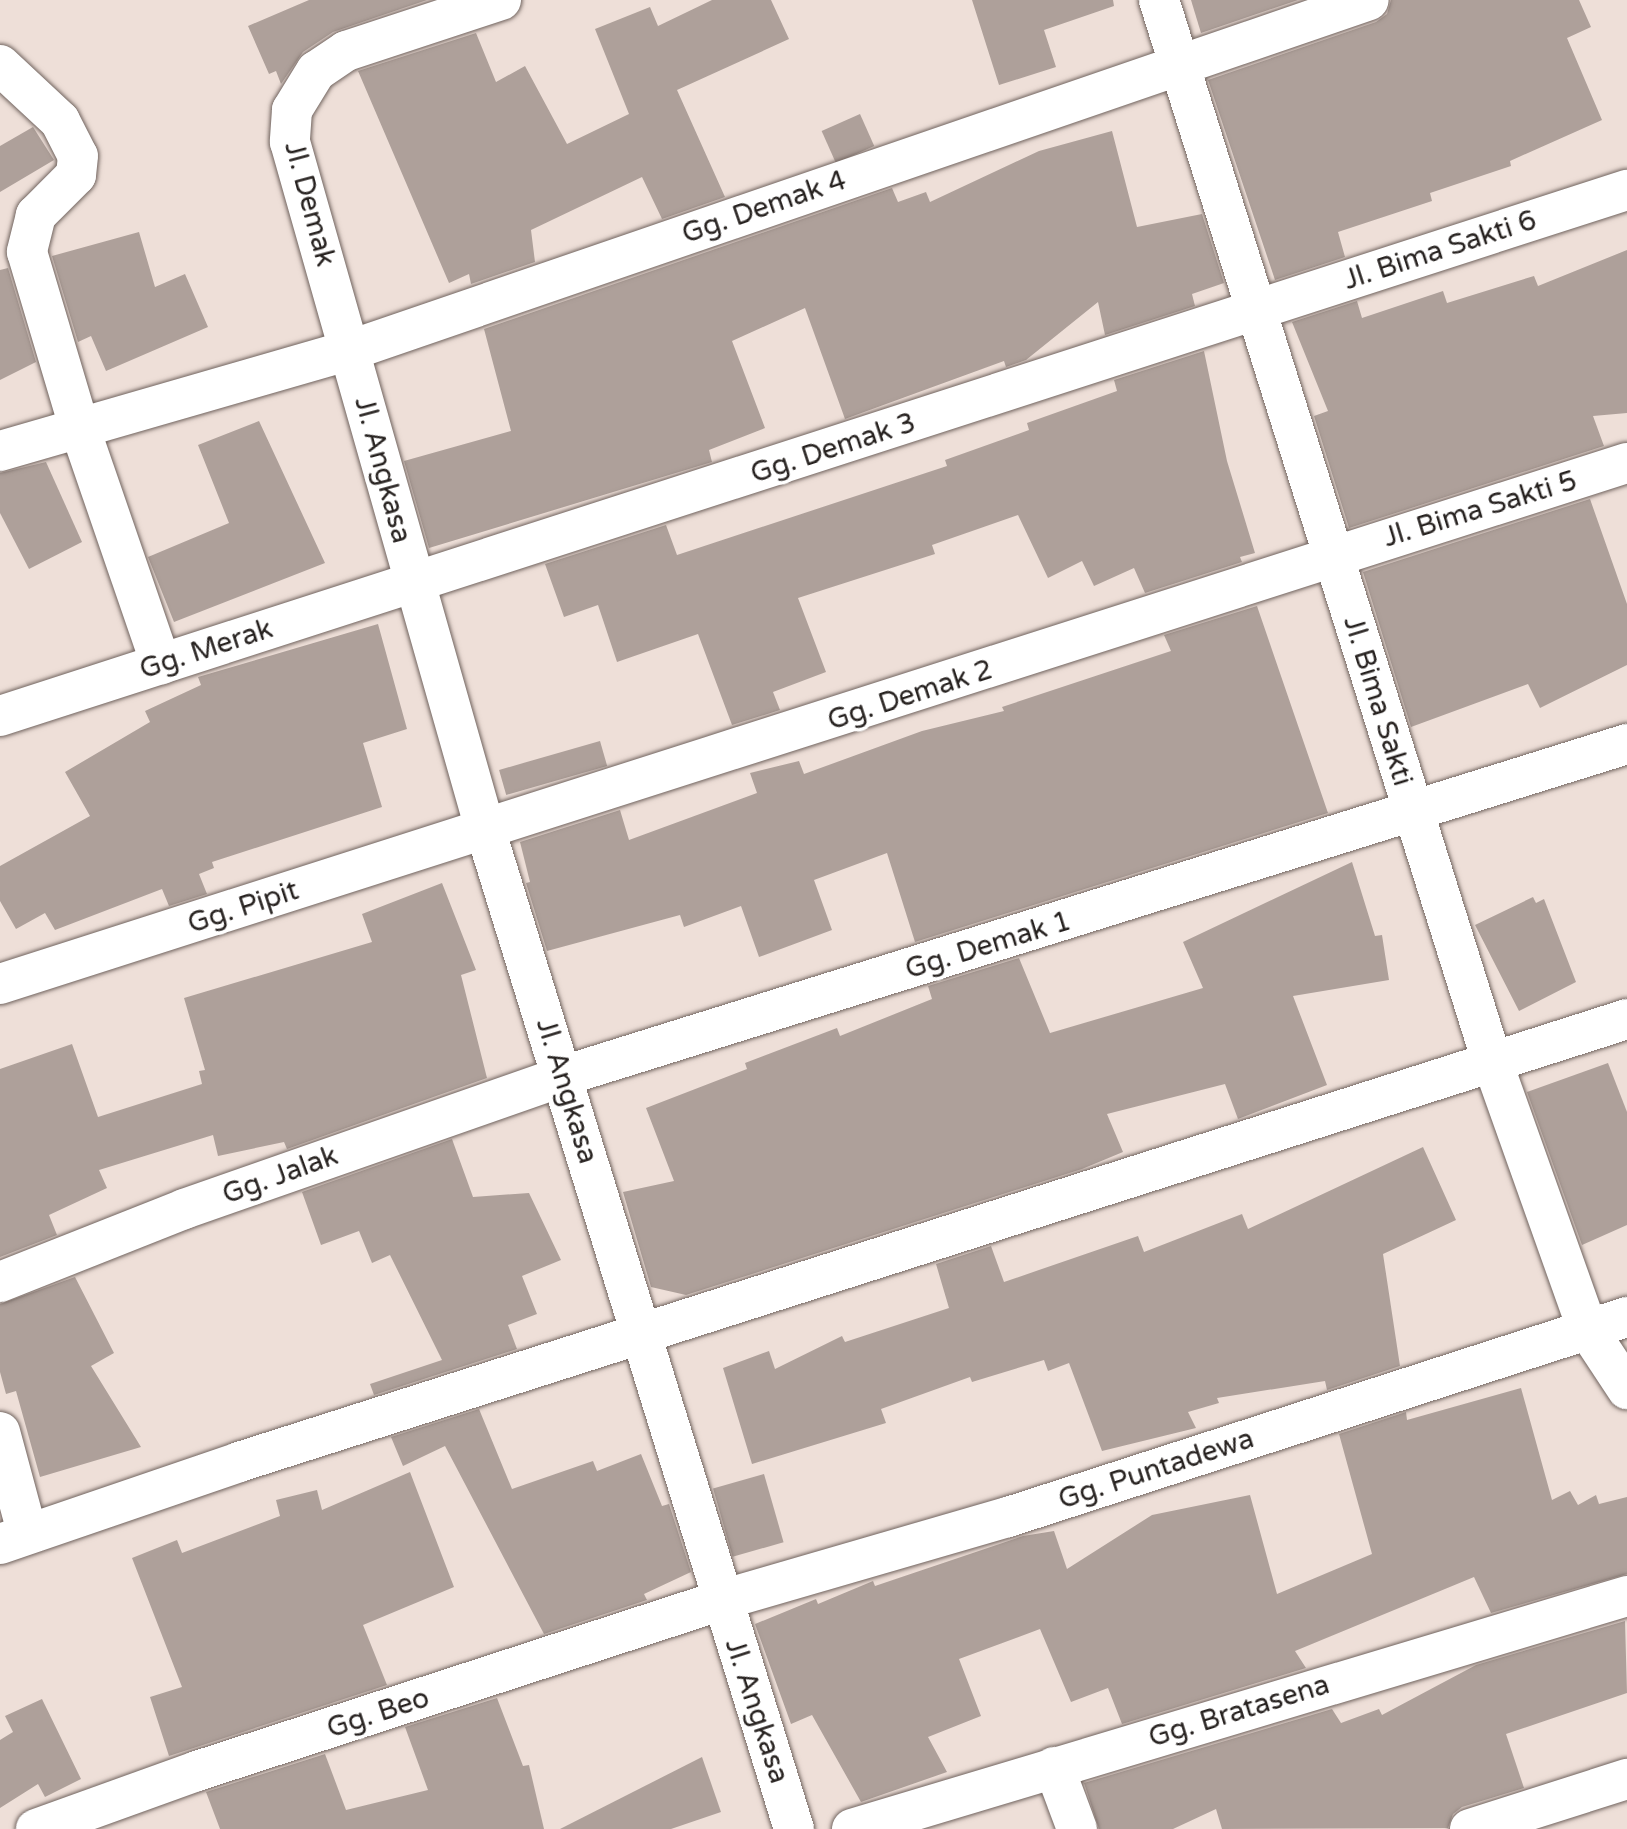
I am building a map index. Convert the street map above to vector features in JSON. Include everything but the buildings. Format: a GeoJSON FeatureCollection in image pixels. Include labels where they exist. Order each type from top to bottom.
{"type":"FeatureCollection","features":[{"type":"Feature","properties":{"kind":"street","name":"Jl. Demak"},"geometry":{"type":"LineString","coordinates":[[351,350],[290,142],[292,110],[301,88],[346,51],[501,0]]}},
{"type":"Feature","properties":{"kind":"street","name":"Jl. Bima Sakti"},"geometry":{"type":"LineString","coordinates":[[1159,0],[1252,309],[1492,1061],[1588,1330],[1627,1389]]}},
{"type":"Feature","properties":{"kind":"street","name":"Gg. Demak 4"},"geometry":{"type":"LineString","coordinates":[[0,451],[351,350],[1177,63],[1369,0]]}},
{"type":"Feature","properties":{"kind":"street"},"geometry":{"type":"LineString","coordinates":[[0,65],[60,121],[78,156],[76,175],[36,215],[27,252],[79,426],[161,664]]}},
{"type":"Feature","properties":{"kind":"street","name":"Jl. Bima Sakti 6"},"geometry":{"type":"LineString","coordinates":[[1252,309],[1627,190]]}},
{"type":"Feature","properties":{"kind":"street","name":"Gg. Demak 3"},"geometry":{"type":"LineString","coordinates":[[414,586],[1252,309]]}},
{"type":"Feature","properties":{"kind":"street","name":"Jl. Angkasa"},"geometry":{"type":"LineString","coordinates":[[351,350],[414,586],[485,829],[794,1829]]}},
{"type":"Feature","properties":{"kind":"street","name":"Jl. Bima Sakti 5"},"geometry":{"type":"LineString","coordinates":[[1332,555],[1627,463]]}},
{"type":"Feature","properties":{"kind":"street","name":"Gg. Demak 2"},"geometry":{"type":"LineString","coordinates":[[485,829],[858,713],[1332,555]]}},
{"type":"Feature","properties":{"kind":"street","name":"Gg. Merak"},"geometry":{"type":"LineString","coordinates":[[0,716],[414,586]]}},
{"type":"Feature","properties":{"kind":"street","name":"Gg. Demak 1"},"geometry":{"type":"LineString","coordinates":[[563,1076],[1414,815],[1627,744]]}},
{"type":"Feature","properties":{"kind":"street","name":"Gg. Pipit"},"geometry":{"type":"LineString","coordinates":[[0,984],[485,829]]}},
{"type":"Feature","properties":{"kind":"street"},"geometry":{"type":"LineString","coordinates":[[0,1432],[14,1538],[1627,1019]]}},
{"type":"Feature","properties":{"kind":"street","name":"Gg. Jalak"},"geometry":{"type":"LineString","coordinates":[[0,1282],[184,1209],[563,1076]]}},
{"type":"Feature","properties":{"kind":"street","name":"Gg. Puntadewa"},"geometry":{"type":"LineString","coordinates":[[722,1600],[1008,1517],[1627,1317]]}},
{"type":"Feature","properties":{"kind":"street","name":"Gg. Bratasena"},"geometry":{"type":"LineString","coordinates":[[852,1829],[1627,1596]]}},
{"type":"Feature","properties":{"kind":"street","name":"Gg. Beo"},"geometry":{"type":"LineString","coordinates":[[36,1829],[197,1771],[722,1600]]}},
{"type":"Feature","properties":{"kind":"street"},"geometry":{"type":"LineString","coordinates":[[1054,1767],[1077,1829]]}},
{"type":"Feature","properties":{"kind":"street"},"geometry":{"type":"LineString","coordinates":[[1470,1829],[1627,1779]]}}]}
